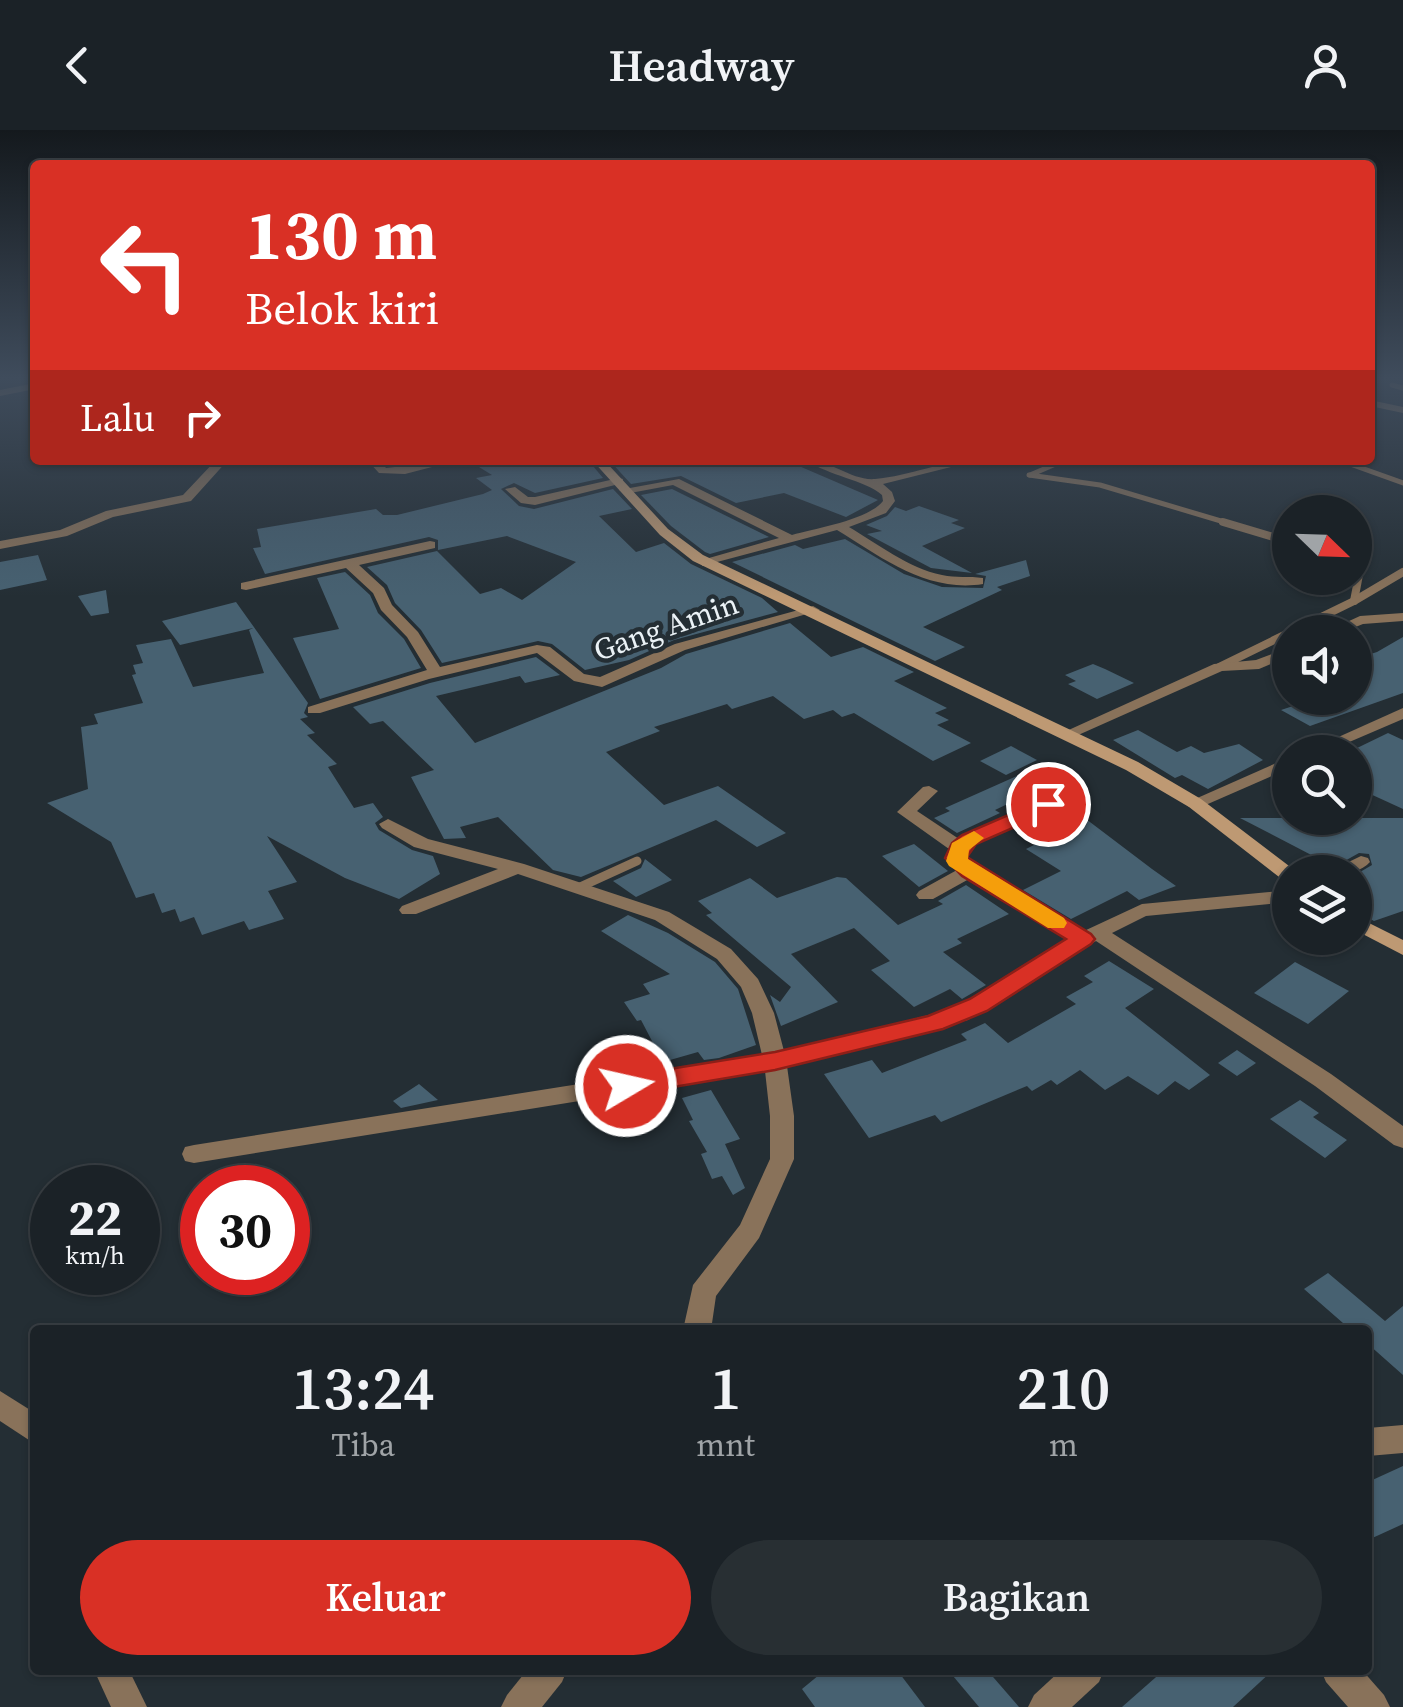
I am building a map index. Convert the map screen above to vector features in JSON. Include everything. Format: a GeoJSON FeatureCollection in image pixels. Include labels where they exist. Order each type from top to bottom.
{"type":"FeatureCollection","features":[{"type":"Feature","properties":{"kind":"main road"},"geometry":{"type":"LineString","coordinates":[[603,465],[664,532],[707,563],[1070,733],[1196,803],[1272,862]]}},
{"type":"Feature","properties":{"kind":"main road"},"geometry":{"type":"LineString","coordinates":[[1372,931],[1403,948]]}},
{"type":"Feature","properties":{"kind":"street"},"geometry":{"type":"LineString","coordinates":[[0,543],[63,534],[110,514],[183,499],[195,492],[216,465]]}},
{"type":"Feature","properties":{"kind":"street"},"geometry":{"type":"LineString","coordinates":[[378,465],[383,471],[394,472],[428,465]]}},
{"type":"Feature","properties":{"kind":"street"},"geometry":{"type":"LineString","coordinates":[[707,563],[839,526],[887,506],[888,494],[876,484],[823,465]]}},
{"type":"Feature","properties":{"kind":"street"},"geometry":{"type":"LineString","coordinates":[[876,484],[887,478],[948,465]]}},
{"type":"Feature","properties":{"kind":"street"},"geometry":{"type":"LineString","coordinates":[[511,489],[525,500],[534,500],[622,485],[678,482],[788,538]]}},
{"type":"Feature","properties":{"kind":"street"},"geometry":{"type":"LineString","coordinates":[[839,526],[921,574],[952,582],[978,582]]}},
{"type":"Feature","properties":{"kind":"street"},"geometry":{"type":"LineString","coordinates":[[0,543],[54,531]]}},
{"type":"Feature","properties":{"kind":"street"},"geometry":{"type":"LineString","coordinates":[[246,586],[430,545]]}},
{"type":"Feature","properties":{"kind":"street"},"geometry":{"type":"LineString","coordinates":[[351,564],[379,591],[386,607],[413,635],[436,672]]}},
{"type":"Feature","properties":{"kind":"street","name":"Gang Amin"},"geometry":{"type":"LineString","coordinates":[[314,710],[436,672],[540,648],[579,678],[599,682],[691,644],[813,610]]}},
{"type":"Feature","properties":{"kind":"street"},"geometry":{"type":"LineString","coordinates":[[1372,619],[1403,617]]}},
{"type":"Feature","properties":{"kind":"street"},"geometry":{"type":"LineString","coordinates":[[1070,733],[1219,667],[1259,664],[1272,659]]}},
{"type":"Feature","properties":{"kind":"street"},"geometry":{"type":"LineString","coordinates":[[1351,735],[1403,712]]}},
{"type":"Feature","properties":{"kind":"street"},"geometry":{"type":"LineString","coordinates":[[1196,803],[1272,770]]}},
{"type":"Feature","properties":{"kind":"street"},"geometry":{"type":"LineString","coordinates":[[929,792],[906,812],[959,847]]}},
{"type":"Feature","properties":{"kind":"street"},"geometry":{"type":"LineString","coordinates":[[1048,804],[959,847],[956,858],[969,871],[1090,936],[1323,1080],[1403,1139]]}},
{"type":"Feature","properties":{"kind":"street"},"geometry":{"type":"LineString","coordinates":[[388,824],[421,843],[580,887],[662,916],[724,954],[750,984],[764,1013],[775,1061],[782,1116],[782,1159],[750,1231],[704,1293],[697,1325]]}},
{"type":"Feature","properties":{"kind":"street"},"geometry":{"type":"LineString","coordinates":[[409,910],[517,868]]}},
{"type":"Feature","properties":{"kind":"street"},"geometry":{"type":"LineString","coordinates":[[926,896],[969,871]]}},
{"type":"Feature","properties":{"kind":"street"},"geometry":{"type":"LineString","coordinates":[[194,1154],[775,1061],[960,1014],[1090,936],[1158,906],[1272,897]]}},
{"type":"Feature","properties":{"kind":"street"},"geometry":{"type":"LineString","coordinates":[[0,1404],[30,1426]]}},
{"type":"Feature","properties":{"kind":"street"},"geometry":{"type":"LineString","coordinates":[[1372,1442],[1403,1438]]}},
{"type":"Feature","properties":{"kind":"street"},"geometry":{"type":"LineString","coordinates":[[113,1675],[129,1707]]}},
{"type":"Feature","properties":{"kind":"street"},"geometry":{"type":"LineString","coordinates":[[519,1707],[546,1675]]}},
{"type":"Feature","properties":{"kind":"street"},"geometry":{"type":"LineString","coordinates":[[1046,1707],[1081,1675]]}},
{"type":"Feature","properties":{"kind":"street"},"geometry":{"type":"LineString","coordinates":[[1343,1675],[1372,1707]]}},
{"type":"Feature","properties":{"kind":"lane"},"geometry":{"type":"LineString","coordinates":[[1054,465],[1029,476],[1100,485],[1272,537]]}},
{"type":"Feature","properties":{"kind":"lane"},"geometry":{"type":"LineString","coordinates":[[1353,465],[1403,483]]}},
{"type":"Feature","properties":{"kind":"lane"},"geometry":{"type":"LineString","coordinates":[[1219,667],[1354,601],[1403,572]]}},
{"type":"Feature","properties":{"kind":"lane"},"geometry":{"type":"LineString","coordinates":[[1354,601],[1355,595]]}},
{"type":"Feature","properties":{"kind":"lane"},"geometry":{"type":"LineString","coordinates":[[580,887],[637,860]]}},
{"type":"Feature","properties":{"kind":"building"},"geometry":{"type":"Polygon","coordinates":[[[592,465],[603,478],[535,493],[514,483],[501,489],[519,506],[534,509],[613,489],[632,509],[599,516],[636,552],[664,543],[691,564],[762,598],[778,612],[674,640],[629,660],[585,670],[552,644],[538,641],[442,663],[421,630],[395,603],[387,585],[367,567],[437,551],[480,594],[501,588],[522,600],[576,562],[507,536],[438,550],[438,540],[429,537],[265,574],[253,548],[261,547],[257,529],[376,509],[383,515],[397,515],[483,494],[492,490],[476,478],[492,475],[479,467],[592,465]]]}},
{"type":"Feature","properties":{"kind":"building"},"geometry":{"type":"Polygon","coordinates":[[[614,465],[797,465],[878,500],[846,517],[784,493],[736,503],[681,476],[631,484],[614,465]]]}},
{"type":"Feature","properties":{"kind":"building"},"geometry":{"type":"Polygon","coordinates":[[[672,489],[769,537],[710,554],[705,552],[671,526],[641,495],[672,489]]]}},
{"type":"Feature","properties":{"kind":"building"},"geometry":{"type":"Polygon","coordinates":[[[919,506],[959,520],[951,523],[965,528],[922,546],[972,573],[931,568],[867,534],[882,531],[866,525],[887,516],[895,507],[906,511],[919,506]]]}},
{"type":"Feature","properties":{"kind":"building"},"geometry":{"type":"Polygon","coordinates":[[[845,539],[904,574],[942,587],[983,588],[986,576],[975,574],[1026,560],[1030,576],[997,587],[1002,590],[923,627],[965,647],[935,661],[732,562],[795,545],[803,549],[845,539]]]}},
{"type":"Feature","properties":{"kind":"building"},"geometry":{"type":"Polygon","coordinates":[[[38,555],[47,580],[0,590],[0,562],[38,555]]]}},
{"type":"Feature","properties":{"kind":"building"},"geometry":{"type":"Polygon","coordinates":[[[345,572],[370,595],[378,613],[404,639],[421,668],[320,699],[293,638],[339,629],[317,578],[345,572]]]}},
{"type":"Feature","properties":{"kind":"building"},"geometry":{"type":"Polygon","coordinates":[[[106,590],[109,613],[91,616],[78,596],[106,590]]]}},
{"type":"Feature","properties":{"kind":"building"},"geometry":{"type":"Polygon","coordinates":[[[236,602],[308,703],[304,713],[308,717],[300,719],[315,733],[307,735],[337,764],[328,767],[354,808],[373,803],[383,817],[375,823],[379,830],[412,850],[433,856],[440,874],[399,899],[345,878],[267,836],[297,882],[268,891],[284,919],[249,930],[244,921],[202,935],[194,917],[180,922],[175,909],[162,913],[154,893],[136,898],[111,842],[47,803],[88,789],[81,727],[98,724],[94,714],[143,703],[132,675],[136,674],[133,665],[143,663],[136,645],[171,639],[193,687],[264,673],[249,630],[253,628],[180,645],[162,621],[236,602]]]}},
{"type":"Feature","properties":{"kind":"building"},"geometry":{"type":"Polygon","coordinates":[[[790,623],[831,657],[863,647],[914,672],[894,681],[947,708],[935,713],[949,720],[937,725],[971,743],[933,761],[854,713],[842,717],[833,710],[804,719],[773,696],[732,709],[727,704],[654,727],[660,731],[606,752],[664,805],[718,786],[786,833],[757,847],[716,820],[581,877],[553,870],[498,817],[460,827],[466,838],[444,839],[411,777],[434,770],[383,721],[370,724],[353,707],[536,657],[560,675],[525,683],[520,676],[436,696],[475,743],[661,668],[686,654],[790,623]]]}},
{"type":"Feature","properties":{"kind":"building"},"geometry":{"type":"Polygon","coordinates":[[[1403,637],[1403,693],[1372,704],[1372,654],[1403,637]]]}},
{"type":"Feature","properties":{"kind":"building"},"geometry":{"type":"Polygon","coordinates":[[[1093,664],[1134,683],[1097,699],[1068,684],[1076,681],[1065,675],[1093,664]]]}},
{"type":"Feature","properties":{"kind":"building"},"geometry":{"type":"Polygon","coordinates":[[[1290,715],[1341,715],[1310,726],[1290,715]]]}},
{"type":"Feature","properties":{"kind":"building"},"geometry":{"type":"Polygon","coordinates":[[[1138,730],[1177,752],[1191,746],[1204,753],[1239,744],[1263,760],[1208,789],[1182,775],[1175,778],[1113,740],[1138,730]]]}},
{"type":"Feature","properties":{"kind":"building"},"geometry":{"type":"Polygon","coordinates":[[[1388,733],[1403,740],[1403,809],[1372,795],[1372,741],[1388,733]]]}},
{"type":"Feature","properties":{"kind":"building"},"geometry":{"type":"Polygon","coordinates":[[[1011,746],[1037,760],[1006,775],[980,761],[1011,746]]]}},
{"type":"Feature","properties":{"kind":"building"},"geometry":{"type":"Polygon","coordinates":[[[1028,771],[1052,783],[957,833],[934,818],[950,811],[945,808],[1028,771]]]}},
{"type":"Feature","properties":{"kind":"building"},"geometry":{"type":"Polygon","coordinates":[[[1240,818],[1272,818],[1272,835],[1240,818]]]}},
{"type":"Feature","properties":{"kind":"building"},"geometry":{"type":"Polygon","coordinates":[[[1372,818],[1403,818],[1403,911],[1372,920],[1372,855],[1311,855],[1273,835],[1372,835],[1372,818]]]}},
{"type":"Feature","properties":{"kind":"building"},"geometry":{"type":"Polygon","coordinates":[[[1086,819],[1176,886],[1139,900],[1127,891],[1071,919],[1023,890],[1061,871],[1026,849],[1086,819]]]}},
{"type":"Feature","properties":{"kind":"building"},"geometry":{"type":"Polygon","coordinates":[[[914,844],[948,871],[919,887],[882,856],[914,844]]]}},
{"type":"Feature","properties":{"kind":"building"},"geometry":{"type":"Polygon","coordinates":[[[645,859],[672,880],[636,897],[613,881],[641,868],[645,859]]]}},
{"type":"Feature","properties":{"kind":"building"},"geometry":{"type":"Polygon","coordinates":[[[837,877],[846,878],[898,925],[943,904],[938,901],[966,885],[1009,914],[957,939],[962,943],[943,952],[986,985],[962,999],[950,989],[914,1007],[871,970],[890,961],[854,928],[791,954],[838,1002],[781,1026],[770,995],[780,1002],[791,987],[706,915],[712,913],[698,901],[750,878],[777,898],[837,877]]]}},
{"type":"Feature","properties":{"kind":"building"},"geometry":{"type":"Polygon","coordinates":[[[628,915],[668,933],[715,962],[738,989],[756,1045],[719,1058],[704,1060],[698,1052],[663,1062],[641,1020],[637,1021],[624,1002],[650,994],[643,984],[670,974],[601,931],[628,915]]]}},
{"type":"Feature","properties":{"kind":"building"},"geometry":{"type":"Polygon","coordinates":[[[1109,961],[1154,989],[1125,1008],[1210,1075],[1189,1090],[1175,1081],[1158,1095],[1128,1076],[1105,1090],[1080,1070],[1057,1085],[1051,1080],[1032,1091],[1027,1086],[941,1122],[935,1115],[869,1138],[824,1074],[872,1060],[882,1073],[967,1040],[961,1034],[985,1023],[1008,1043],[1076,1004],[1066,997],[1093,982],[1084,976],[1109,961]]]}},
{"type":"Feature","properties":{"kind":"building"},"geometry":{"type":"Polygon","coordinates":[[[1295,962],[1349,991],[1308,1024],[1254,993],[1295,962]]]}},
{"type":"Feature","properties":{"kind":"building"},"geometry":{"type":"Polygon","coordinates":[[[1237,1050],[1256,1063],[1237,1076],[1218,1063],[1237,1050]]]}},
{"type":"Feature","properties":{"kind":"building"},"geometry":{"type":"Polygon","coordinates":[[[419,1084],[438,1100],[401,1108],[393,1101],[419,1084]]]}},
{"type":"Feature","properties":{"kind":"building"},"geometry":{"type":"Polygon","coordinates":[[[711,1090],[740,1139],[725,1144],[745,1188],[733,1195],[722,1176],[712,1179],[701,1154],[707,1152],[689,1121],[693,1120],[682,1098],[711,1090]]]}},
{"type":"Feature","properties":{"kind":"building"},"geometry":{"type":"Polygon","coordinates":[[[1300,1100],[1319,1113],[1313,1117],[1347,1140],[1325,1158],[1270,1119],[1300,1100]]]}},
{"type":"Feature","properties":{"kind":"building"},"geometry":{"type":"Polygon","coordinates":[[[1328,1273],[1385,1321],[1403,1306],[1403,1375],[1372,1348],[1372,1325],[1345,1325],[1304,1289],[1328,1273]]]}},
{"type":"Feature","properties":{"kind":"building"},"geometry":{"type":"Polygon","coordinates":[[[1403,1466],[1403,1524],[1372,1538],[1372,1480],[1403,1466]]]}},
{"type":"Feature","properties":{"kind":"building"},"geometry":{"type":"Polygon","coordinates":[[[819,1675],[901,1675],[925,1707],[815,1707],[802,1689],[819,1675]]]}},
{"type":"Feature","properties":{"kind":"building"},"geometry":{"type":"Polygon","coordinates":[[[952,1675],[991,1675],[1019,1707],[979,1707],[952,1675]]]}},
{"type":"Feature","properties":{"kind":"building"},"geometry":{"type":"Polygon","coordinates":[[[1158,1675],[1268,1675],[1233,1707],[1122,1707],[1158,1675]]]}},
{"type":"Feature","properties":{"kind":"slow traffic"},"geometry":{"type":"LineString","coordinates":[[974,838],[959,847],[957,861],[1056,923]]}},
{"type":"Feature","properties":{"kind":"route"},"geometry":{"type":"LineString","coordinates":[[626,1086],[775,1061],[934,1023],[979,1005],[1083,939],[969,871],[955,855],[969,840],[1048,804]]}}]}
